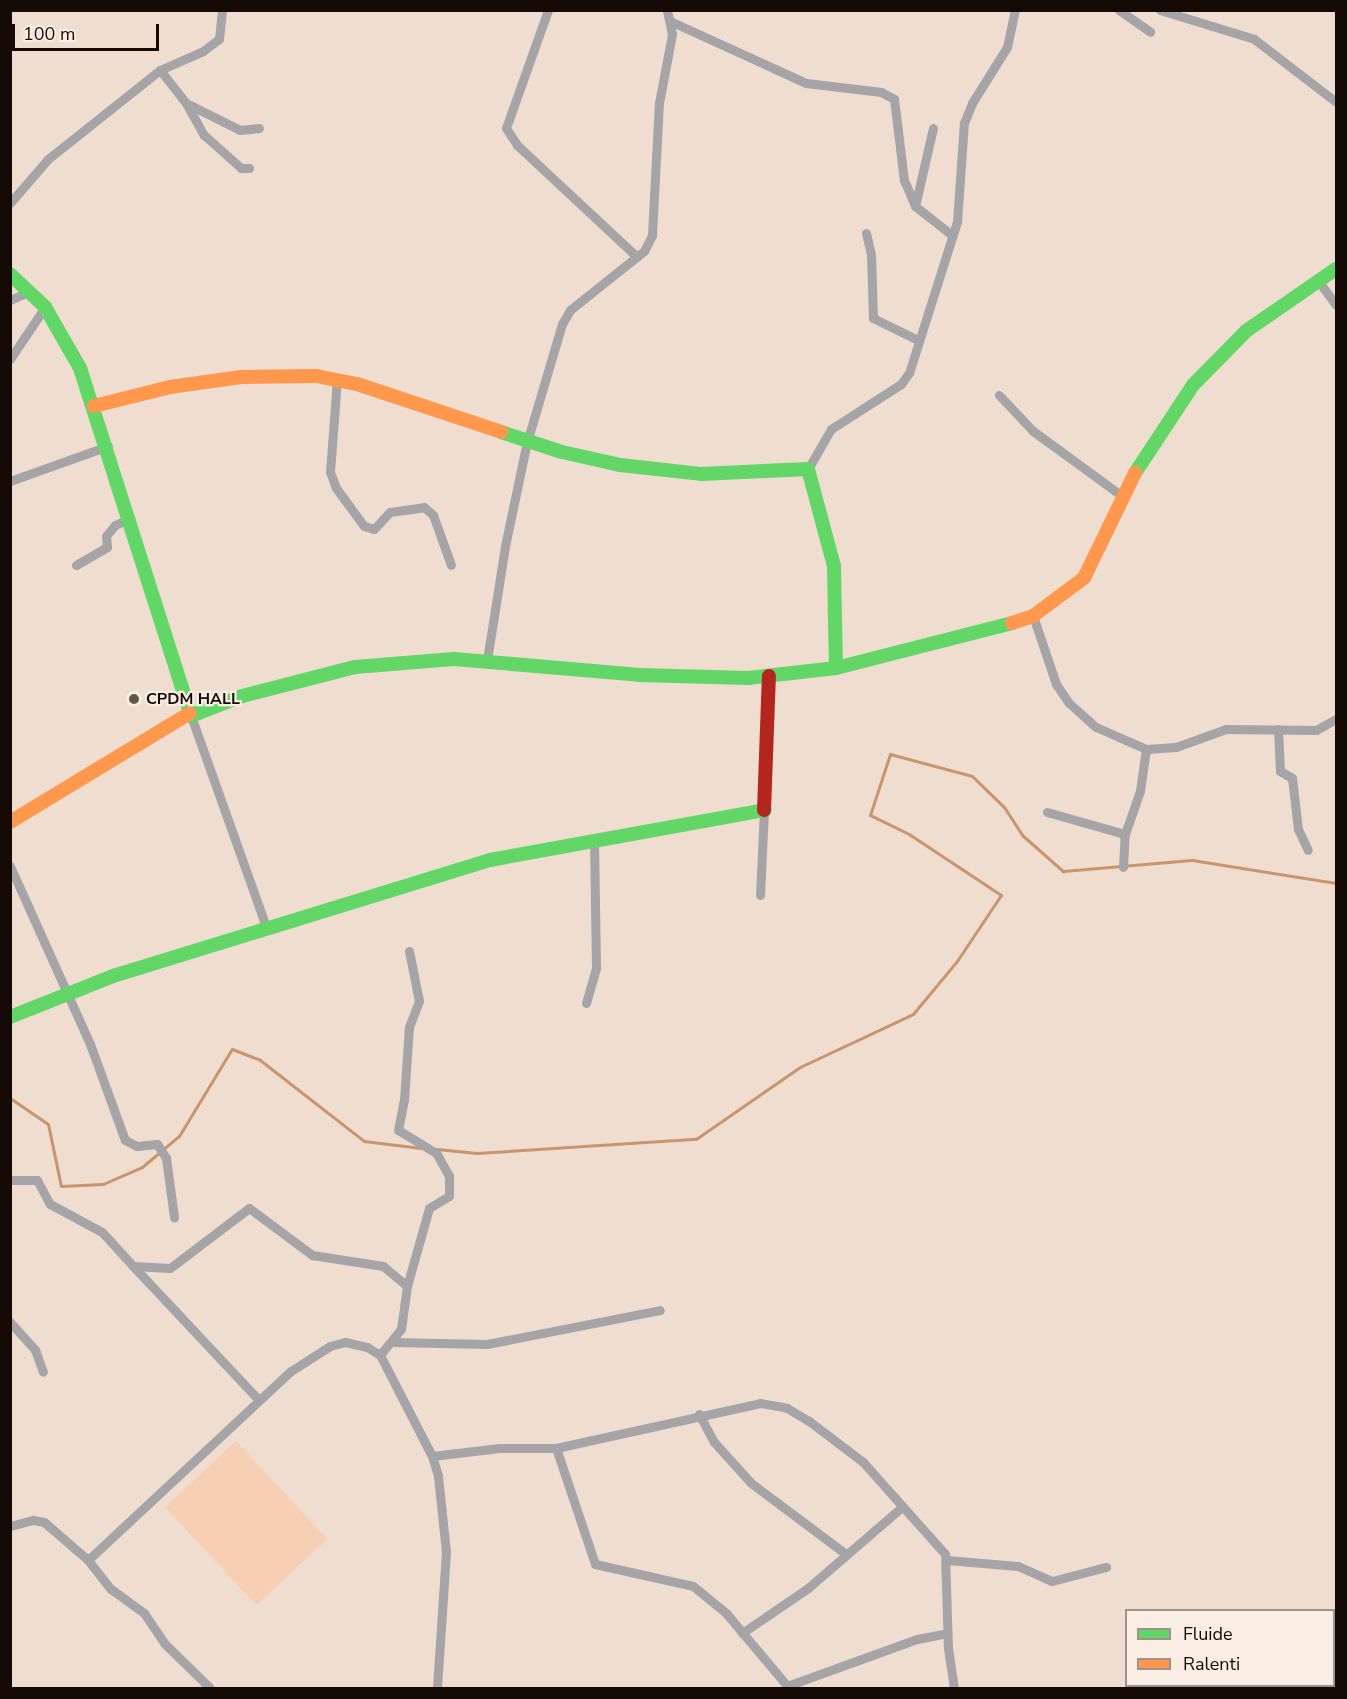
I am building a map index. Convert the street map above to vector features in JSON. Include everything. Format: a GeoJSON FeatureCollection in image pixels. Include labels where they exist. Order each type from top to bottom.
{"type":"FeatureCollection","features":[{"type":"Feature","properties":{"kind":"street"},"geometry":{"type":"LineString","coordinates":[[10,203],[48,159],[160,70],[203,51],[219,39],[222,10]]}},
{"type":"Feature","properties":{"kind":"street"},"geometry":{"type":"LineString","coordinates":[[548,10],[506,128],[517,145],[637,257]]}},
{"type":"Feature","properties":{"kind":"street"},"geometry":{"type":"LineString","coordinates":[[487,660],[505,546],[527,442],[566,315],[637,257],[652,235],[658,115],[670,21],[667,10]]}},
{"type":"Feature","properties":{"kind":"street"},"geometry":{"type":"LineString","coordinates":[[836,668],[834,566],[813,499],[808,469],[831,429],[901,384],[909,373],[953,236],[964,123],[972,103],[1007,47],[1015,10]]}},
{"type":"Feature","properties":{"kind":"street"},"geometry":{"type":"LineString","coordinates":[[1119,10],[1150,32]]}},
{"type":"Feature","properties":{"kind":"street"},"geometry":{"type":"LineString","coordinates":[[1160,10],[1254,39],[1336,102]]}},
{"type":"Feature","properties":{"kind":"street"},"geometry":{"type":"LineString","coordinates":[[670,21],[806,83],[881,92],[894,99],[904,180],[915,206],[953,236]]}},
{"type":"Feature","properties":{"kind":"street"},"geometry":{"type":"LineString","coordinates":[[160,70],[186,104],[204,135],[241,168],[249,168]]}},
{"type":"Feature","properties":{"kind":"street"},"geometry":{"type":"LineString","coordinates":[[186,104],[240,130],[259,128]]}},
{"type":"Feature","properties":{"kind":"street"},"geometry":{"type":"LineString","coordinates":[[915,206],[933,128]]}},
{"type":"Feature","properties":{"kind":"street"},"geometry":{"type":"LineString","coordinates":[[866,233],[871,254],[873,318],[918,340]]}},
{"type":"Feature","properties":{"kind":"street"},"geometry":{"type":"LineString","coordinates":[[10,822],[191,716],[242,696],[355,667],[413,660],[487,660],[639,675],[769,676],[836,668],[977,635],[1033,616],[1084,578],[1122,496],[1166,423],[1221,353],[1317,279],[1336,269]]}},
{"type":"Feature","properties":{"kind":"street"},"geometry":{"type":"LineString","coordinates":[[10,274],[45,307],[71,349],[94,406],[131,518],[191,716],[266,927]]}},
{"type":"Feature","properties":{"kind":"street"},"geometry":{"type":"LineString","coordinates":[[1317,279],[1336,305]]}},
{"type":"Feature","properties":{"kind":"street"},"geometry":{"type":"LineString","coordinates":[[10,300],[30,291]]}},
{"type":"Feature","properties":{"kind":"street"},"geometry":{"type":"LineString","coordinates":[[10,360],[45,307]]}},
{"type":"Feature","properties":{"kind":"street"},"geometry":{"type":"LineString","coordinates":[[94,406],[170,387],[241,377],[337,379],[527,442],[620,465],[690,473],[808,469]]}},
{"type":"Feature","properties":{"kind":"street"},"geometry":{"type":"LineString","coordinates":[[337,379],[330,472],[336,488],[364,526],[374,529],[390,512],[424,507],[433,515],[433,524],[444,541],[451,565]]}},
{"type":"Feature","properties":{"kind":"street"},"geometry":{"type":"LineString","coordinates":[[999,395],[1033,431],[1122,496]]}},
{"type":"Feature","properties":{"kind":"street"},"geometry":{"type":"LineString","coordinates":[[10,481],[108,446]]}},
{"type":"Feature","properties":{"kind":"street"},"geometry":{"type":"LineString","coordinates":[[76,565],[107,547],[106,536],[115,525],[131,518]]}},
{"type":"Feature","properties":{"kind":"street"},"geometry":{"type":"LineString","coordinates":[[1033,616],[1056,684],[1069,703],[1096,727],[1146,749],[1176,747],[1226,729],[1316,730],[1336,719]]}},
{"type":"Feature","properties":{"kind":"street"},"geometry":{"type":"LineString","coordinates":[[759,895],[769,676]]}},
{"type":"Feature","properties":{"kind":"street"},"geometry":{"type":"LineString","coordinates":[[1278,729],[1280,771],[1292,778],[1298,829],[1308,850]]}},
{"type":"Feature","properties":{"kind":"street"},"geometry":{"type":"LineString","coordinates":[[1123,867],[1125,834],[1140,791],[1146,749]]}},
{"type":"Feature","properties":{"kind":"street"},"geometry":{"type":"LineString","coordinates":[[10,1017],[65,995],[266,927],[490,860],[764,810]]}},
{"type":"Feature","properties":{"kind":"street"},"geometry":{"type":"LineString","coordinates":[[1047,812],[1125,834]]}},
{"type":"Feature","properties":{"kind":"street"},"geometry":{"type":"LineString","coordinates":[[585,1003],[596,967],[594,842]]}},
{"type":"Feature","properties":{"kind":"street"},"geometry":{"type":"LineString","coordinates":[[10,866],[31,907],[65,995],[90,1044],[125,1140],[137,1146],[157,1144],[166,1158],[174,1217]]}},
{"type":"Feature","properties":{"kind":"street"},"geometry":{"type":"LineString","coordinates":[[380,1355],[392,1342],[404,1320],[407,1286],[429,1208],[449,1196],[449,1176],[436,1153],[398,1130],[404,1100],[409,1027],[418,1001],[409,951]]}},
{"type":"Feature","properties":{"kind":"street"},"geometry":{"type":"LineString","coordinates":[[10,1180],[37,1180],[50,1204],[102,1232],[259,1400]]}},
{"type":"Feature","properties":{"kind":"street"},"geometry":{"type":"LineString","coordinates":[[133,1266],[170,1268],[249,1208],[312,1255],[378,1264],[402,1278],[407,1286]]}},
{"type":"Feature","properties":{"kind":"street"},"geometry":{"type":"LineString","coordinates":[[392,1342],[487,1344],[660,1310]]}},
{"type":"Feature","properties":{"kind":"street"},"geometry":{"type":"LineString","coordinates":[[10,1322],[35,1350],[43,1372]]}},
{"type":"Feature","properties":{"kind":"street"},"geometry":{"type":"LineString","coordinates":[[88,1560],[291,1371],[330,1346],[356,1343],[380,1355],[432,1456],[446,1552],[437,1689]]}},
{"type":"Feature","properties":{"kind":"street"},"geometry":{"type":"LineString","coordinates":[[432,1456],[500,1448],[556,1448],[699,1414],[760,1403],[787,1408],[863,1462],[941,1547],[947,1560],[947,1633],[954,1689]]}},
{"type":"Feature","properties":{"kind":"street"},"geometry":{"type":"LineString","coordinates":[[699,1414],[714,1442],[751,1483],[846,1554]]}},
{"type":"Feature","properties":{"kind":"street"},"geometry":{"type":"LineString","coordinates":[[556,1448],[595,1564],[688,1582],[726,1613],[788,1688],[917,1639],[947,1633]]}},
{"type":"Feature","properties":{"kind":"street"},"geometry":{"type":"LineString","coordinates":[[742,1633],[808,1588],[903,1506]]}},
{"type":"Feature","properties":{"kind":"street"},"geometry":{"type":"LineString","coordinates":[[10,1526],[33,1520],[44,1522],[88,1560],[111,1589],[144,1613],[165,1643],[210,1689]]}},
{"type":"Feature","properties":{"kind":"street"},"geometry":{"type":"LineString","coordinates":[[947,1560],[1018,1566],[1061,1582],[1106,1567]]}},
{"type":"Feature","properties":{"kind":"shaded area"},"geometry":{"type":"Polygon","coordinates":[[[236,1441],[327,1539],[256,1605],[165,1507],[236,1441]]]}},
{"type":"Feature","properties":{"kind":"waterway"},"geometry":{"type":"LineString","coordinates":[[437,1149],[477,1153],[696,1139],[800,1067],[913,1014],[957,961],[1001,895],[909,834],[870,815],[890,754],[972,776],[1004,807],[1022,835],[1063,871],[1192,860],[1336,883]]}},
{"type":"Feature","properties":{"kind":"waterway"},"geometry":{"type":"LineString","coordinates":[[10,1098],[48,1124],[61,1186],[103,1184],[142,1167],[179,1136],[232,1049],[260,1060],[364,1141],[421,1148]]}},
{"type":"Feature","properties":{"kind":"traffic: fast"},"geometry":{"type":"LineString","coordinates":[[1135,473],[1193,385],[1246,331],[1336,269]]}},
{"type":"Feature","properties":{"kind":"traffic: fast"},"geometry":{"type":"LineString","coordinates":[[10,274],[45,307],[80,368],[190,713]]}},
{"type":"Feature","properties":{"kind":"traffic: fast"},"geometry":{"type":"LineString","coordinates":[[501,432],[562,452],[620,465],[701,474],[808,469],[834,566],[836,668]]}},
{"type":"Feature","properties":{"kind":"traffic: fast"},"geometry":{"type":"LineString","coordinates":[[191,716],[242,696],[355,667],[454,659],[639,675],[748,678],[836,668],[1012,623]]}},
{"type":"Feature","properties":{"kind":"traffic: fast"},"geometry":{"type":"LineString","coordinates":[[10,1017],[113,976],[490,860],[764,810]]}},
{"type":"Feature","properties":{"kind":"traffic: slow"},"geometry":{"type":"LineString","coordinates":[[94,406],[170,387],[241,377],[316,376],[357,384],[501,432]]}},
{"type":"Feature","properties":{"kind":"traffic: slow"},"geometry":{"type":"LineString","coordinates":[[1012,623],[1033,616],[1084,578],[1135,473]]}},
{"type":"Feature","properties":{"kind":"traffic: slow"},"geometry":{"type":"LineString","coordinates":[[10,822],[190,713]]}},
{"type":"Feature","properties":{"kind":"traffic: jam"},"geometry":{"type":"LineString","coordinates":[[764,810],[769,676]]}},
{"type":"Feature","properties":{"kind":"place","name":"CPDM HALL"},"geometry":{"type":"Point","coordinates":[134,699]}}]}
